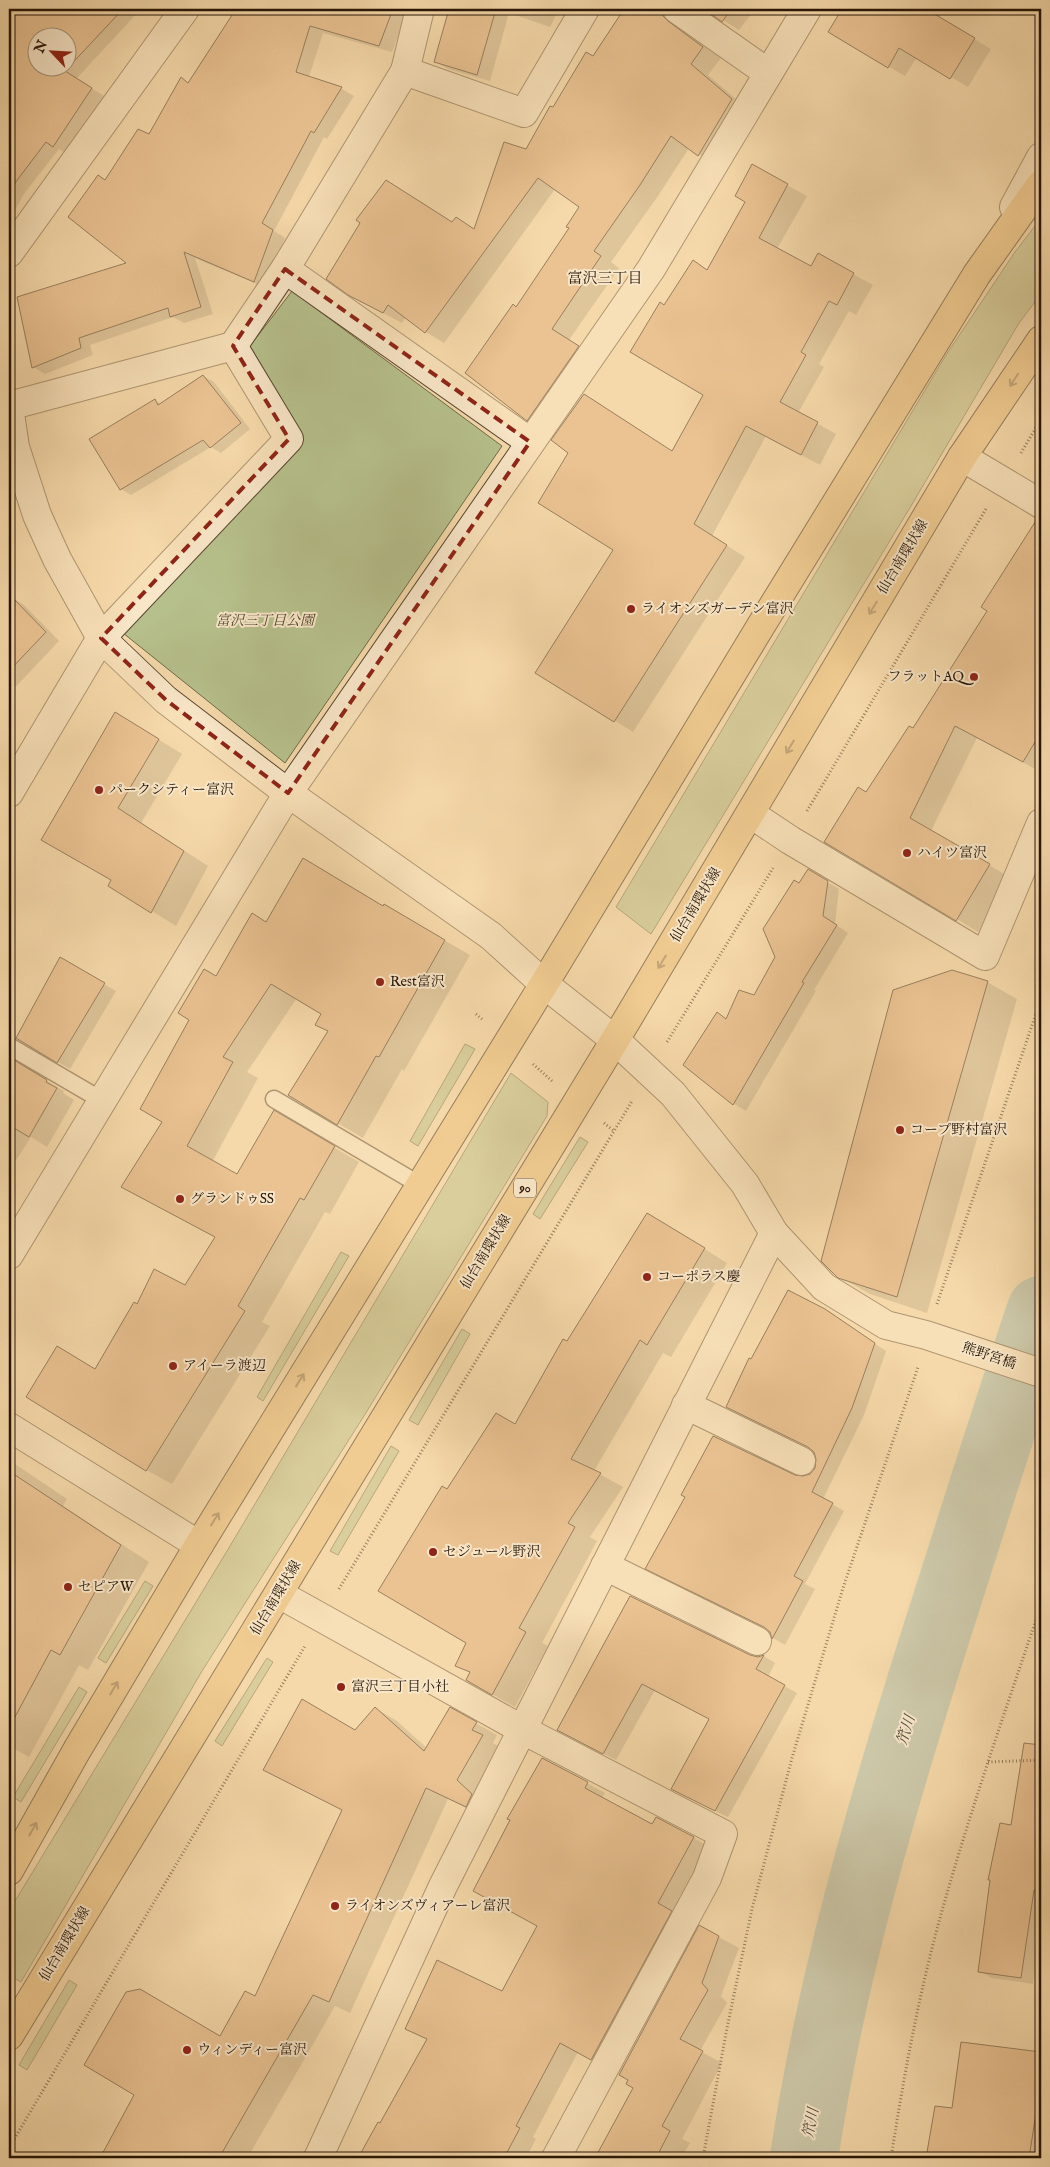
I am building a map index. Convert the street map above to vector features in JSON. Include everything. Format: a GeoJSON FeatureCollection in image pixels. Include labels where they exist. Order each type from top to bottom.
{"type":"FeatureCollection","features":[{"type":"Feature","properties":{"kind":"main road"},"geometry":{"type":"LineString","coordinates":[[9,1871],[77,1750],[199,1545],[544,984],[767,615],[976,274],[1041,184]]}},
{"type":"Feature","properties":{"kind":"main road","name":"仙台南環状線"},"geometry":{"type":"LineString","coordinates":[[9,2036],[577,1103],[751,814],[962,457],[1041,340]]}},
{"type":"Feature","properties":{"kind":"street"},"geometry":{"type":"LineString","coordinates":[[9,253],[185,9]]}},
{"type":"Feature","properties":{"kind":"street"},"geometry":{"type":"LineString","coordinates":[[9,407],[233,346],[285,269],[405,71],[420,9]]}},
{"type":"Feature","properties":{"kind":"street"},"geometry":{"type":"LineString","coordinates":[[405,71],[524,113],[586,9]]}},
{"type":"Feature","properties":{"kind":"street"},"geometry":{"type":"LineString","coordinates":[[677,9],[768,73]]}},
{"type":"Feature","properties":{"kind":"street"},"geometry":{"type":"LineString","coordinates":[[9,1255],[288,792],[651,269],[807,9]]}},
{"type":"Feature","properties":{"kind":"street"},"geometry":{"type":"LineString","coordinates":[[976,274],[1041,157]]}},
{"type":"Feature","properties":{"kind":"street"},"geometry":{"type":"LineString","coordinates":[[285,269],[530,442]]}},
{"type":"Feature","properties":{"kind":"street"},"geometry":{"type":"LineString","coordinates":[[9,792],[101,638],[289,439],[233,346]]}},
{"type":"Feature","properties":{"kind":"street","name":"熊野宮橋"},"geometry":{"type":"LineString","coordinates":[[9,407],[15,447],[37,515],[57,560],[101,638],[166,700],[288,792],[491,936],[544,984],[615,1040],[673,1094],[745,1184],[774,1233],[824,1287],[886,1325],[932,1336],[1041,1373]]}},
{"type":"Feature","properties":{"kind":"street"},"geometry":{"type":"LineString","coordinates":[[962,457],[1004,480],[1041,504]]}},
{"type":"Feature","properties":{"kind":"street"},"geometry":{"type":"LineString","coordinates":[[751,814],[790,840],[985,956],[1041,823]]}},
{"type":"Feature","properties":{"kind":"street"},"geometry":{"type":"LineString","coordinates":[[318,2158],[443,1886],[774,1233]]}},
{"type":"Feature","properties":{"kind":"street"},"geometry":{"type":"LineString","coordinates":[[686,1405],[801,1460]]}},
{"type":"Feature","properties":{"kind":"street"},"geometry":{"type":"LineString","coordinates":[[9,1427],[199,1545]]}},
{"type":"Feature","properties":{"kind":"street"},"geometry":{"type":"LineString","coordinates":[[605,1566],[757,1641]]}},
{"type":"Feature","properties":{"kind":"street"},"geometry":{"type":"LineString","coordinates":[[279,1594],[522,1730],[723,1834],[707,1878],[556,2158]]}},
{"type":"Feature","properties":{"kind":"lane"},"geometry":{"type":"LineString","coordinates":[[9,1046],[103,1101]]}},
{"type":"Feature","properties":{"kind":"lane"},"geometry":{"type":"LineString","coordinates":[[274,1099],[420,1185]]}},
{"type":"Feature","properties":{"kind":"path"},"geometry":{"type":"LineString","coordinates":[[9,2148],[322,1618],[1041,419]]}},
{"type":"Feature","properties":{"kind":"path"},"geometry":{"type":"LineString","coordinates":[[703,2158],[727,2028],[752,1909],[792,1758],[844,1588],[916,1375],[932,1336],[1041,999]]}},
{"type":"Feature","properties":{"kind":"path"},"geometry":{"type":"LineString","coordinates":[[476,1014],[577,1103],[614,1130]]}},
{"type":"Feature","properties":{"kind":"path"},"geometry":{"type":"LineString","coordinates":[[891,2158],[903,2078],[937,1929],[988,1762],[1041,1605]]}},
{"type":"Feature","properties":{"kind":"path"},"geometry":{"type":"LineString","coordinates":[[988,1762],[1041,1760]]}},
{"type":"Feature","properties":{"kind":"path"},"geometry":{"type":"LineString","coordinates":[[9,2156],[13,2158]]}},
{"type":"Feature","properties":{"kind":"highlighted area"},"geometry":{"type":"Polygon","coordinates":[[[285,269],[530,442],[288,793],[166,700],[101,638],[289,439],[233,346],[285,269]]]}},
{"type":"Feature","properties":{"kind":"green space"},"geometry":{"type":"Polygon","coordinates":[[[1041,218],[1041,294],[1019,323],[911,506],[651,934],[616,907],[946,355],[1015,252],[1041,218]]]}},
{"type":"Feature","properties":{"kind":"green space","name":"富沢三丁目公園"},"geometry":{"type":"Polygon","coordinates":[[[292,291],[502,446],[285,763],[123,633],[303,436],[250,346],[292,291]]]}},
{"type":"Feature","properties":{"kind":"green space"},"geometry":{"type":"Polygon","coordinates":[[[465,1044],[475,1049],[418,1146],[410,1141],[465,1044]]]}},
{"type":"Feature","properties":{"kind":"green space"},"geometry":{"type":"Polygon","coordinates":[[[511,1073],[548,1102],[547,1116],[364,1416],[202,1671],[21,1982],[9,1975],[9,1911],[230,1546],[511,1073]]]}},
{"type":"Feature","properties":{"kind":"green space"},"geometry":{"type":"Polygon","coordinates":[[[580,1137],[588,1142],[540,1219],[533,1214],[580,1137]]]}},
{"type":"Feature","properties":{"kind":"green space"},"geometry":{"type":"Polygon","coordinates":[[[341,1252],[349,1256],[263,1401],[257,1397],[341,1252]]]}},
{"type":"Feature","properties":{"kind":"green space"},"geometry":{"type":"Polygon","coordinates":[[[462,1329],[470,1334],[418,1425],[409,1420],[462,1329]]]}},
{"type":"Feature","properties":{"kind":"green space"},"geometry":{"type":"Polygon","coordinates":[[[391,1446],[399,1451],[338,1555],[330,1551],[391,1446]]]}},
{"type":"Feature","properties":{"kind":"green space"},"geometry":{"type":"Polygon","coordinates":[[[145,1581],[153,1586],[106,1663],[98,1658],[145,1581]]]}},
{"type":"Feature","properties":{"kind":"green space"},"geometry":{"type":"Polygon","coordinates":[[[267,1658],[273,1662],[222,1746],[215,1741],[267,1658]]]}},
{"type":"Feature","properties":{"kind":"green space"},"geometry":{"type":"Polygon","coordinates":[[[79,1687],[87,1692],[21,1802],[13,1797],[79,1687]]]}},
{"type":"Feature","properties":{"kind":"green space"},"geometry":{"type":"Polygon","coordinates":[[[69,1980],[77,1985],[27,2070],[19,2065],[69,1980]]]}},
{"type":"Feature","properties":{"kind":"building"},"geometry":{"type":"Polygon","coordinates":[[[9,9],[123,9],[78,57],[78,28],[28,28],[28,78],[76,78],[92,88],[53,147],[46,142],[9,191],[9,9]]]}},
{"type":"Feature","properties":{"kind":"building"},"geometry":{"type":"Polygon","coordinates":[[[236,9],[393,9],[379,46],[310,26],[296,72],[342,87],[314,133],[311,131],[262,223],[273,230],[254,282],[184,252],[201,307],[170,317],[168,308],[79,338],[81,348],[32,368],[17,297],[126,263],[68,217],[98,175],[105,180],[138,129],[149,134],[181,77],[188,83],[236,9]]]}},
{"type":"Feature","properties":{"kind":"building"},"geometry":{"type":"Polygon","coordinates":[[[449,9],[496,9],[477,75],[434,62],[449,9]]]}},
{"type":"Feature","properties":{"kind":"building"},"geometry":{"type":"Polygon","coordinates":[[[624,9],[662,9],[663,16],[668,21],[703,47],[691,64],[732,99],[698,156],[671,136],[640,185],[594,251],[601,256],[552,329],[579,346],[527,421],[465,373],[513,304],[516,307],[569,228],[566,227],[579,207],[538,178],[425,333],[388,305],[383,313],[348,295],[326,279],[360,223],[356,220],[386,180],[452,222],[456,217],[474,229],[504,142],[526,149],[550,106],[553,107],[586,52],[593,56],[624,9]]]}},
{"type":"Feature","properties":{"kind":"building"},"geometry":{"type":"Polygon","coordinates":[[[704,9],[731,9],[722,22],[704,9]]]}},
{"type":"Feature","properties":{"kind":"building"},"geometry":{"type":"Polygon","coordinates":[[[842,9],[926,9],[975,38],[950,79],[899,48],[888,68],[828,32],[842,9]]]}},
{"type":"Feature","properties":{"kind":"building"},"geometry":{"type":"Polygon","coordinates":[[[752,164],[788,184],[759,238],[811,266],[818,253],[854,273],[837,305],[829,301],[801,352],[806,355],[780,402],[818,422],[801,455],[746,426],[694,524],[727,545],[614,722],[535,673],[613,550],[538,503],[568,453],[551,440],[584,394],[672,451],[703,395],[630,352],[660,302],[664,305],[693,260],[707,270],[745,202],[735,196],[752,164]]]}},
{"type":"Feature","properties":{"kind":"building"},"geometry":{"type":"Polygon","coordinates":[[[203,375],[241,423],[210,448],[203,440],[120,490],[89,439],[155,399],[158,405],[203,375]]]}},
{"type":"Feature","properties":{"kind":"building"},"geometry":{"type":"Polygon","coordinates":[[[1037,519],[1041,520],[1041,732],[1023,762],[955,726],[910,818],[990,864],[956,921],[824,842],[858,787],[866,792],[909,726],[913,728],[987,611],[981,607],[1037,519]]]}},
{"type":"Feature","properties":{"kind":"building"},"geometry":{"type":"Polygon","coordinates":[[[9,594],[46,632],[9,671],[9,594]]]}},
{"type":"Feature","properties":{"kind":"building"},"geometry":{"type":"Polygon","coordinates":[[[115,712],[159,739],[118,808],[184,851],[151,913],[108,886],[111,880],[41,840],[115,712]]]}},
{"type":"Feature","properties":{"kind":"building"},"geometry":{"type":"Polygon","coordinates":[[[303,858],[383,906],[384,904],[445,940],[379,1057],[376,1056],[337,1125],[288,1095],[328,1031],[315,1025],[321,1014],[271,984],[223,1057],[233,1062],[187,1146],[237,1174],[274,1110],[335,1146],[304,1200],[300,1198],[238,1306],[245,1311],[146,1471],[26,1397],[57,1346],[95,1369],[134,1302],[137,1304],[154,1269],[185,1285],[215,1237],[121,1187],[162,1122],[140,1109],[189,1020],[178,1013],[204,969],[216,976],[252,913],[266,922],[303,858]]]}},
{"type":"Feature","properties":{"kind":"building"},"geometry":{"type":"Polygon","coordinates":[[[808,869],[828,881],[823,916],[837,925],[802,982],[804,983],[733,1105],[683,1065],[717,1012],[726,1019],[739,990],[754,995],[775,957],[763,929],[794,880],[799,883],[808,869]]]}},
{"type":"Feature","properties":{"kind":"building"},"geometry":{"type":"Polygon","coordinates":[[[60,957],[105,983],[57,1063],[16,1038],[60,957]]]}},
{"type":"Feature","properties":{"kind":"building","name":"コープ野村富沢"},"geometry":{"type":"Polygon","coordinates":[[[952,970],[988,981],[897,1297],[838,1278],[821,1261],[893,990],[952,970]]]}},
{"type":"Feature","properties":{"kind":"building"},"geometry":{"type":"Polygon","coordinates":[[[9,1057],[57,1088],[29,1137],[9,1125],[9,1057]]]}},
{"type":"Feature","properties":{"kind":"building"},"geometry":{"type":"Polygon","coordinates":[[[647,1213],[705,1248],[647,1345],[640,1340],[571,1459],[601,1473],[568,1523],[575,1527],[519,1628],[526,1632],[492,1695],[466,1680],[470,1672],[455,1666],[466,1643],[378,1591],[442,1486],[447,1489],[496,1413],[515,1424],[563,1339],[567,1341],[647,1213]]]}},
{"type":"Feature","properties":{"kind":"building"},"geometry":{"type":"Polygon","coordinates":[[[788,1290],[825,1309],[875,1343],[852,1408],[812,1492],[833,1503],[794,1576],[803,1581],[772,1639],[770,1632],[764,1627],[645,1569],[685,1497],[681,1495],[713,1436],[795,1475],[803,1476],[810,1474],[815,1468],[816,1459],[814,1452],[808,1447],[726,1407],[749,1358],[751,1359],[788,1290]]]}},
{"type":"Feature","properties":{"kind":"building"},"geometry":{"type":"Polygon","coordinates":[[[9,1471],[121,1545],[60,1655],[51,1650],[9,1728],[9,1471]]]}},
{"type":"Feature","properties":{"kind":"building"},"geometry":{"type":"Polygon","coordinates":[[[630,1596],[750,1655],[758,1657],[764,1655],[756,1669],[785,1685],[715,1811],[671,1789],[709,1719],[642,1684],[603,1754],[557,1730],[630,1596]]]}},
{"type":"Feature","properties":{"kind":"building"},"geometry":{"type":"Polygon","coordinates":[[[302,1699],[355,1730],[375,1707],[424,1751],[450,1707],[477,1722],[472,1730],[483,1735],[457,1780],[472,1794],[466,1807],[426,1788],[329,2002],[313,1995],[219,2158],[100,2158],[134,2095],[84,2065],[126,1992],[140,1989],[220,2036],[245,1991],[255,1996],[342,1810],[263,1770],[302,1699]]]}},
{"type":"Feature","properties":{"kind":"building"},"geometry":{"type":"Polygon","coordinates":[[[1024,1743],[1041,1745],[1041,1891],[1034,1890],[1021,1978],[978,1972],[990,1880],[988,1880],[1000,1823],[1011,1825],[1024,1743]]]}},
{"type":"Feature","properties":{"kind":"building"},"geometry":{"type":"Polygon","coordinates":[[[542,1758],[588,1782],[585,1788],[652,1824],[656,1817],[694,1837],[658,1903],[672,1911],[591,2060],[560,2043],[516,2126],[520,2128],[504,2158],[358,2158],[427,2039],[405,2029],[437,1960],[502,1991],[537,1926],[473,1891],[510,1820],[507,1819],[542,1758]]]}},
{"type":"Feature","properties":{"kind":"building"},"geometry":{"type":"Polygon","coordinates":[[[699,1925],[719,1936],[702,1983],[708,1990],[680,2039],[703,2051],[662,2126],[670,2131],[656,2158],[595,2158],[633,2088],[626,2084],[628,2080],[619,2075],[699,1925]]]}},
{"type":"Feature","properties":{"kind":"building"},"geometry":{"type":"Polygon","coordinates":[[[961,2042],[1041,2052],[1041,2114],[1036,2113],[1029,2158],[926,2158],[935,2106],[952,2108],[961,2042]]]}},
{"type":"Feature","properties":{"kind":"waterway","name":"笊川"},"geometry":{"type":"LineString","coordinates":[[804,2158],[815,2093],[842,1964],[875,1837],[932,1647],[1041,1310]]}},
{"type":"Feature","properties":{"kind":"place","name":"ライオンズガーデン富沢"},"geometry":{"type":"Point","coordinates":[631,609]}},
{"type":"Feature","properties":{"kind":"place","name":"フラットAQ"},"geometry":{"type":"Point","coordinates":[974,677]}},
{"type":"Feature","properties":{"kind":"place","name":"パークシティー富沢"},"geometry":{"type":"Point","coordinates":[99,790]}},
{"type":"Feature","properties":{"kind":"place","name":"ハイツ富沢"},"geometry":{"type":"Point","coordinates":[907,853]}},
{"type":"Feature","properties":{"kind":"place","name":"Rest富沢"},"geometry":{"type":"Point","coordinates":[380,982]}},
{"type":"Feature","properties":{"kind":"place","name":"コープ野村富沢"},"geometry":{"type":"Point","coordinates":[900,1130]}},
{"type":"Feature","properties":{"kind":"place","name":"グランドゥSS"},"geometry":{"type":"Point","coordinates":[180,1199]}},
{"type":"Feature","properties":{"kind":"place","name":"コーポラス慶"},"geometry":{"type":"Point","coordinates":[647,1277]}},
{"type":"Feature","properties":{"kind":"place","name":"アイーラ渡辺"},"geometry":{"type":"Point","coordinates":[173,1366]}},
{"type":"Feature","properties":{"kind":"place","name":"セジュール野沢"},"geometry":{"type":"Point","coordinates":[433,1552]}},
{"type":"Feature","properties":{"kind":"place","name":"セピアW"},"geometry":{"type":"Point","coordinates":[68,1587]}},
{"type":"Feature","properties":{"kind":"place","name":"富沢三丁目小社"},"geometry":{"type":"Point","coordinates":[341,1687]}},
{"type":"Feature","properties":{"kind":"place","name":"ライオンズヴィアーレ富沢"},"geometry":{"type":"Point","coordinates":[335,1906]}},
{"type":"Feature","properties":{"kind":"place","name":"ウィンディー富沢"},"geometry":{"type":"Point","coordinates":[187,2050]}},
{"type":"Feature","properties":{"kind":"district","name":"富沢三丁目"},"geometry":{"type":"Point","coordinates":[605,278]}}]}
